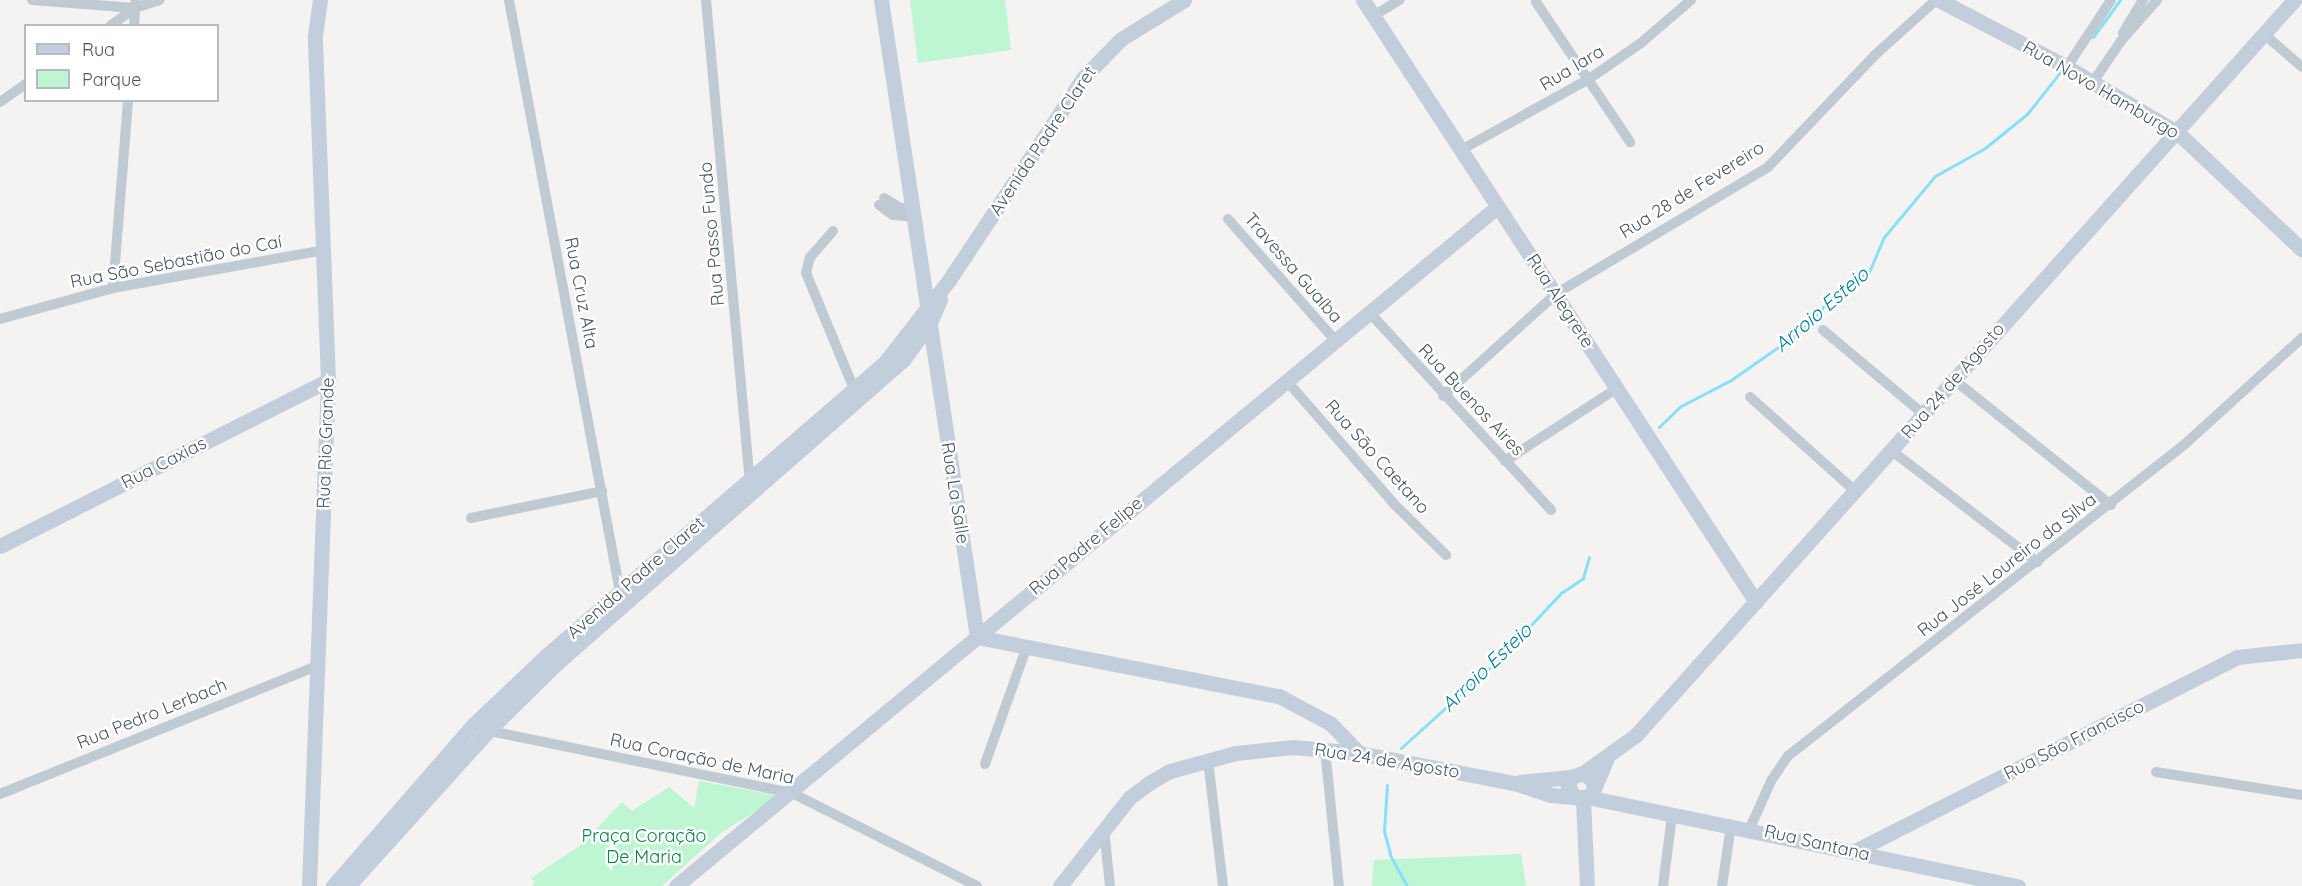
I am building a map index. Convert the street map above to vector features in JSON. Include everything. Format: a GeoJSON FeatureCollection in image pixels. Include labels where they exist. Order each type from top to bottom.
{"type":"FeatureCollection","features":[{"type":"Feature","properties":{"kind":"main road","name":"Rua Rio Grande"},"geometry":{"type":"LineString","coordinates":[[309,886],[328,380],[315,35],[320,0]]}},
{"type":"Feature","properties":{"kind":"main road","name":"Rua La Salle"},"geometry":{"type":"LineString","coordinates":[[881,0],[977,637]]}},
{"type":"Feature","properties":{"kind":"main road","name":"Avenida Padre Claret"},"geometry":{"type":"LineString","coordinates":[[348,886],[481,728],[558,662],[898,347],[928,304],[949,280],[1084,77],[1121,39],[1184,0]]}},
{"type":"Feature","properties":{"kind":"main road","name":"Rua Alegrete"},"geometry":{"type":"LineString","coordinates":[[1363,0],[1497,207],[1557,293],[1616,389],[1756,602]]}},
{"type":"Feature","properties":{"kind":"main road","name":"Rua Novo Hamburgo"},"geometry":{"type":"LineString","coordinates":[[1938,0],[2067,67],[2178,133],[2302,250]]}},
{"type":"Feature","properties":{"kind":"main road","name":"Rua 24 de Agosto"},"geometry":{"type":"LineString","coordinates":[[1514,783],[1577,775],[1608,759],[1636,735],[1892,451],[1953,379],[2178,133],[2294,0]]}},
{"type":"Feature","properties":{"kind":"main road","name":"Rua Padre Felipe"},"geometry":{"type":"LineString","coordinates":[[676,886],[792,793],[1334,339],[1497,207]]}},
{"type":"Feature","properties":{"kind":"main road","name":"Avenida Padre Claret"},"geometry":{"type":"LineString","coordinates":[[755,479],[903,360],[930,323],[949,280]]}},
{"type":"Feature","properties":{"kind":"main road","name":"Rua Caxias"},"geometry":{"type":"LineString","coordinates":[[0,546],[328,380]]}},
{"type":"Feature","properties":{"kind":"main road","name":"Avenida Padre Claret"},"geometry":{"type":"LineString","coordinates":[[333,886],[481,728],[620,592],[730,504]]}},
{"type":"Feature","properties":{"kind":"main road"},"geometry":{"type":"LineString","coordinates":[[977,637],[1279,696],[1318,717],[1349,739],[1359,753]]}},
{"type":"Feature","properties":{"kind":"main road","name":"Rua São Francisco"},"geometry":{"type":"LineString","coordinates":[[1853,852],[2237,657],[2302,650]]}},
{"type":"Feature","properties":{"kind":"main road"},"geometry":{"type":"LineString","coordinates":[[1318,717],[1324,731],[1324,749]]}},
{"type":"Feature","properties":{"kind":"main road","name":"Rua 24 de Agosto"},"geometry":{"type":"LineString","coordinates":[[1060,886],[1104,829],[1149,783],[1170,771],[1208,760],[1267,749],[1324,749],[1359,753],[1514,783],[1550,795],[1586,794],[1608,759]]}},
{"type":"Feature","properties":{"kind":"main road"},"geometry":{"type":"LineString","coordinates":[[1586,794],[1569,790],[1577,775],[1592,780],[1586,794],[1587,886]]}},
{"type":"Feature","properties":{"kind":"main road","name":"Rua Santana"},"geometry":{"type":"LineString","coordinates":[[1586,794],[1615,806],[1750,828],[2018,886]]}},
{"type":"Feature","properties":{"kind":"street"},"geometry":{"type":"LineString","coordinates":[[32,0],[135,4],[160,0]]}},
{"type":"Feature","properties":{"kind":"street","name":"Rua Cruz Alta"},"geometry":{"type":"LineString","coordinates":[[509,0],[620,592]]}},
{"type":"Feature","properties":{"kind":"street","name":"Rua Passo Fundo"},"geometry":{"type":"LineString","coordinates":[[706,0],[755,479]]}},
{"type":"Feature","properties":{"kind":"street"},"geometry":{"type":"LineString","coordinates":[[1373,16],[1400,0]]}},
{"type":"Feature","properties":{"kind":"street","name":"Rua Iara"},"geometry":{"type":"LineString","coordinates":[[1461,150],[1589,80],[1641,44],[1691,0]]}},
{"type":"Feature","properties":{"kind":"street","name":"Rua 28 de Fevereiro"},"geometry":{"type":"LineString","coordinates":[[1443,396],[1557,293],[1767,167],[1875,55],[1938,0]]}},
{"type":"Feature","properties":{"kind":"street"},"geometry":{"type":"LineString","coordinates":[[2067,67],[2111,0]]}},
{"type":"Feature","properties":{"kind":"street"},"geometry":{"type":"LineString","coordinates":[[2093,82],[2121,41],[2143,0]]}},
{"type":"Feature","properties":{"kind":"street"},"geometry":{"type":"LineString","coordinates":[[2121,41],[2157,0]]}},
{"type":"Feature","properties":{"kind":"street"},"geometry":{"type":"LineString","coordinates":[[1536,2],[1630,142]]}},
{"type":"Feature","properties":{"kind":"street"},"geometry":{"type":"LineString","coordinates":[[112,24],[135,4]]}},
{"type":"Feature","properties":{"kind":"street"},"geometry":{"type":"LineString","coordinates":[[134,24],[135,4]]}},
{"type":"Feature","properties":{"kind":"street"},"geometry":{"type":"LineString","coordinates":[[2264,34],[2302,67]]}},
{"type":"Feature","properties":{"kind":"street"},"geometry":{"type":"LineString","coordinates":[[0,102],[24,85]]}},
{"type":"Feature","properties":{"kind":"street"},"geometry":{"type":"LineString","coordinates":[[112,288],[128,102]]}},
{"type":"Feature","properties":{"kind":"street"},"geometry":{"type":"LineString","coordinates":[[881,202],[893,215],[913,213]]}},
{"type":"Feature","properties":{"kind":"street","name":"Travessa Guaíba"},"geometry":{"type":"LineString","coordinates":[[1228,219],[1334,339]]}},
{"type":"Feature","properties":{"kind":"street"},"geometry":{"type":"LineString","coordinates":[[833,231],[810,256],[806,273],[854,389]]}},
{"type":"Feature","properties":{"kind":"street","name":"Rua São Sebastião do Caí"},"geometry":{"type":"LineString","coordinates":[[0,319],[112,288],[324,250]]}},
{"type":"Feature","properties":{"kind":"street","name":"Rua Buenos Aires"},"geometry":{"type":"LineString","coordinates":[[1369,312],[1443,396],[1551,510]]}},
{"type":"Feature","properties":{"kind":"street"},"geometry":{"type":"LineString","coordinates":[[1823,330],[1923,414]]}},
{"type":"Feature","properties":{"kind":"street","name":"Rua José Loureiro da Silva"},"geometry":{"type":"LineString","coordinates":[[1750,828],[1771,781],[1788,756],[2111,505],[2225,411],[2302,338]]}},
{"type":"Feature","properties":{"kind":"street"},"geometry":{"type":"LineString","coordinates":[[1953,379],[2111,505]]}},
{"type":"Feature","properties":{"kind":"street","name":"Rua São Caetano"},"geometry":{"type":"LineString","coordinates":[[1286,380],[1394,504],[1446,555]]}},
{"type":"Feature","properties":{"kind":"street"},"geometry":{"type":"LineString","coordinates":[[1505,461],[1616,389]]}},
{"type":"Feature","properties":{"kind":"street"},"geometry":{"type":"LineString","coordinates":[[1750,397],[1856,491]]}},
{"type":"Feature","properties":{"kind":"street"},"geometry":{"type":"LineString","coordinates":[[1892,451],[2037,562]]}},
{"type":"Feature","properties":{"kind":"street"},"geometry":{"type":"LineString","coordinates":[[471,519],[602,491]]}},
{"type":"Feature","properties":{"kind":"street"},"geometry":{"type":"LineString","coordinates":[[986,764],[1027,646]]}},
{"type":"Feature","properties":{"kind":"street","name":"Rua Pedro Lerbach"},"geometry":{"type":"LineString","coordinates":[[0,794],[317,666]]}},
{"type":"Feature","properties":{"kind":"street","name":"Rua Coração de Maria"},"geometry":{"type":"LineString","coordinates":[[481,728],[792,793],[977,886]]}},
{"type":"Feature","properties":{"kind":"street"},"geometry":{"type":"LineString","coordinates":[[1324,749],[1339,886]]}},
{"type":"Feature","properties":{"kind":"street"},"geometry":{"type":"LineString","coordinates":[[1208,760],[1223,886]]}},
{"type":"Feature","properties":{"kind":"street"},"geometry":{"type":"LineString","coordinates":[[2156,772],[2302,795]]}},
{"type":"Feature","properties":{"kind":"street"},"geometry":{"type":"LineString","coordinates":[[1663,886],[1672,816]]}},
{"type":"Feature","properties":{"kind":"street"},"geometry":{"type":"LineString","coordinates":[[1722,886],[1731,826]]}},
{"type":"Feature","properties":{"kind":"street"},"geometry":{"type":"LineString","coordinates":[[1104,829],[1110,886]]}},
{"type":"Feature","properties":{"kind":"green space"},"geometry":{"type":"Polygon","coordinates":[[[910,0],[1005,0],[1011,50],[918,63],[910,0]]]}},
{"type":"Feature","properties":{"kind":"green space","name":"Praça Coração De Maria"},"geometry":{"type":"Polygon","coordinates":[[[699,781],[780,796],[722,832],[662,886],[532,886],[535,883],[531,878],[581,845],[622,802],[632,811],[669,787],[694,808],[699,781]]]}},
{"type":"Feature","properties":{"kind":"green space"},"geometry":{"type":"Polygon","coordinates":[[[1521,854],[1526,886],[1372,886],[1374,860],[1521,854]]]}},
{"type":"Feature","properties":{"kind":"waterway","name":"Arroio Esteio"},"geometry":{"type":"LineString","coordinates":[[2093,37],[2120,0]]}},
{"type":"Feature","properties":{"kind":"waterway","name":"Arroio Esteio"},"geometry":{"type":"LineString","coordinates":[[1659,427],[1681,406],[1731,380],[1801,331],[1845,284],[1869,272],[1884,237],[1935,176],[1985,148],[2027,114],[2062,70]]}},
{"type":"Feature","properties":{"kind":"waterway","name":"Arroio Esteio"},"geometry":{"type":"LineString","coordinates":[[1401,748],[1496,662],[1561,593],[1583,578],[1589,557]]}},
{"type":"Feature","properties":{"kind":"waterway","name":"Arroio Esteio"},"geometry":{"type":"LineString","coordinates":[[1387,785],[1384,831],[1391,857],[1407,886]]}}]}
